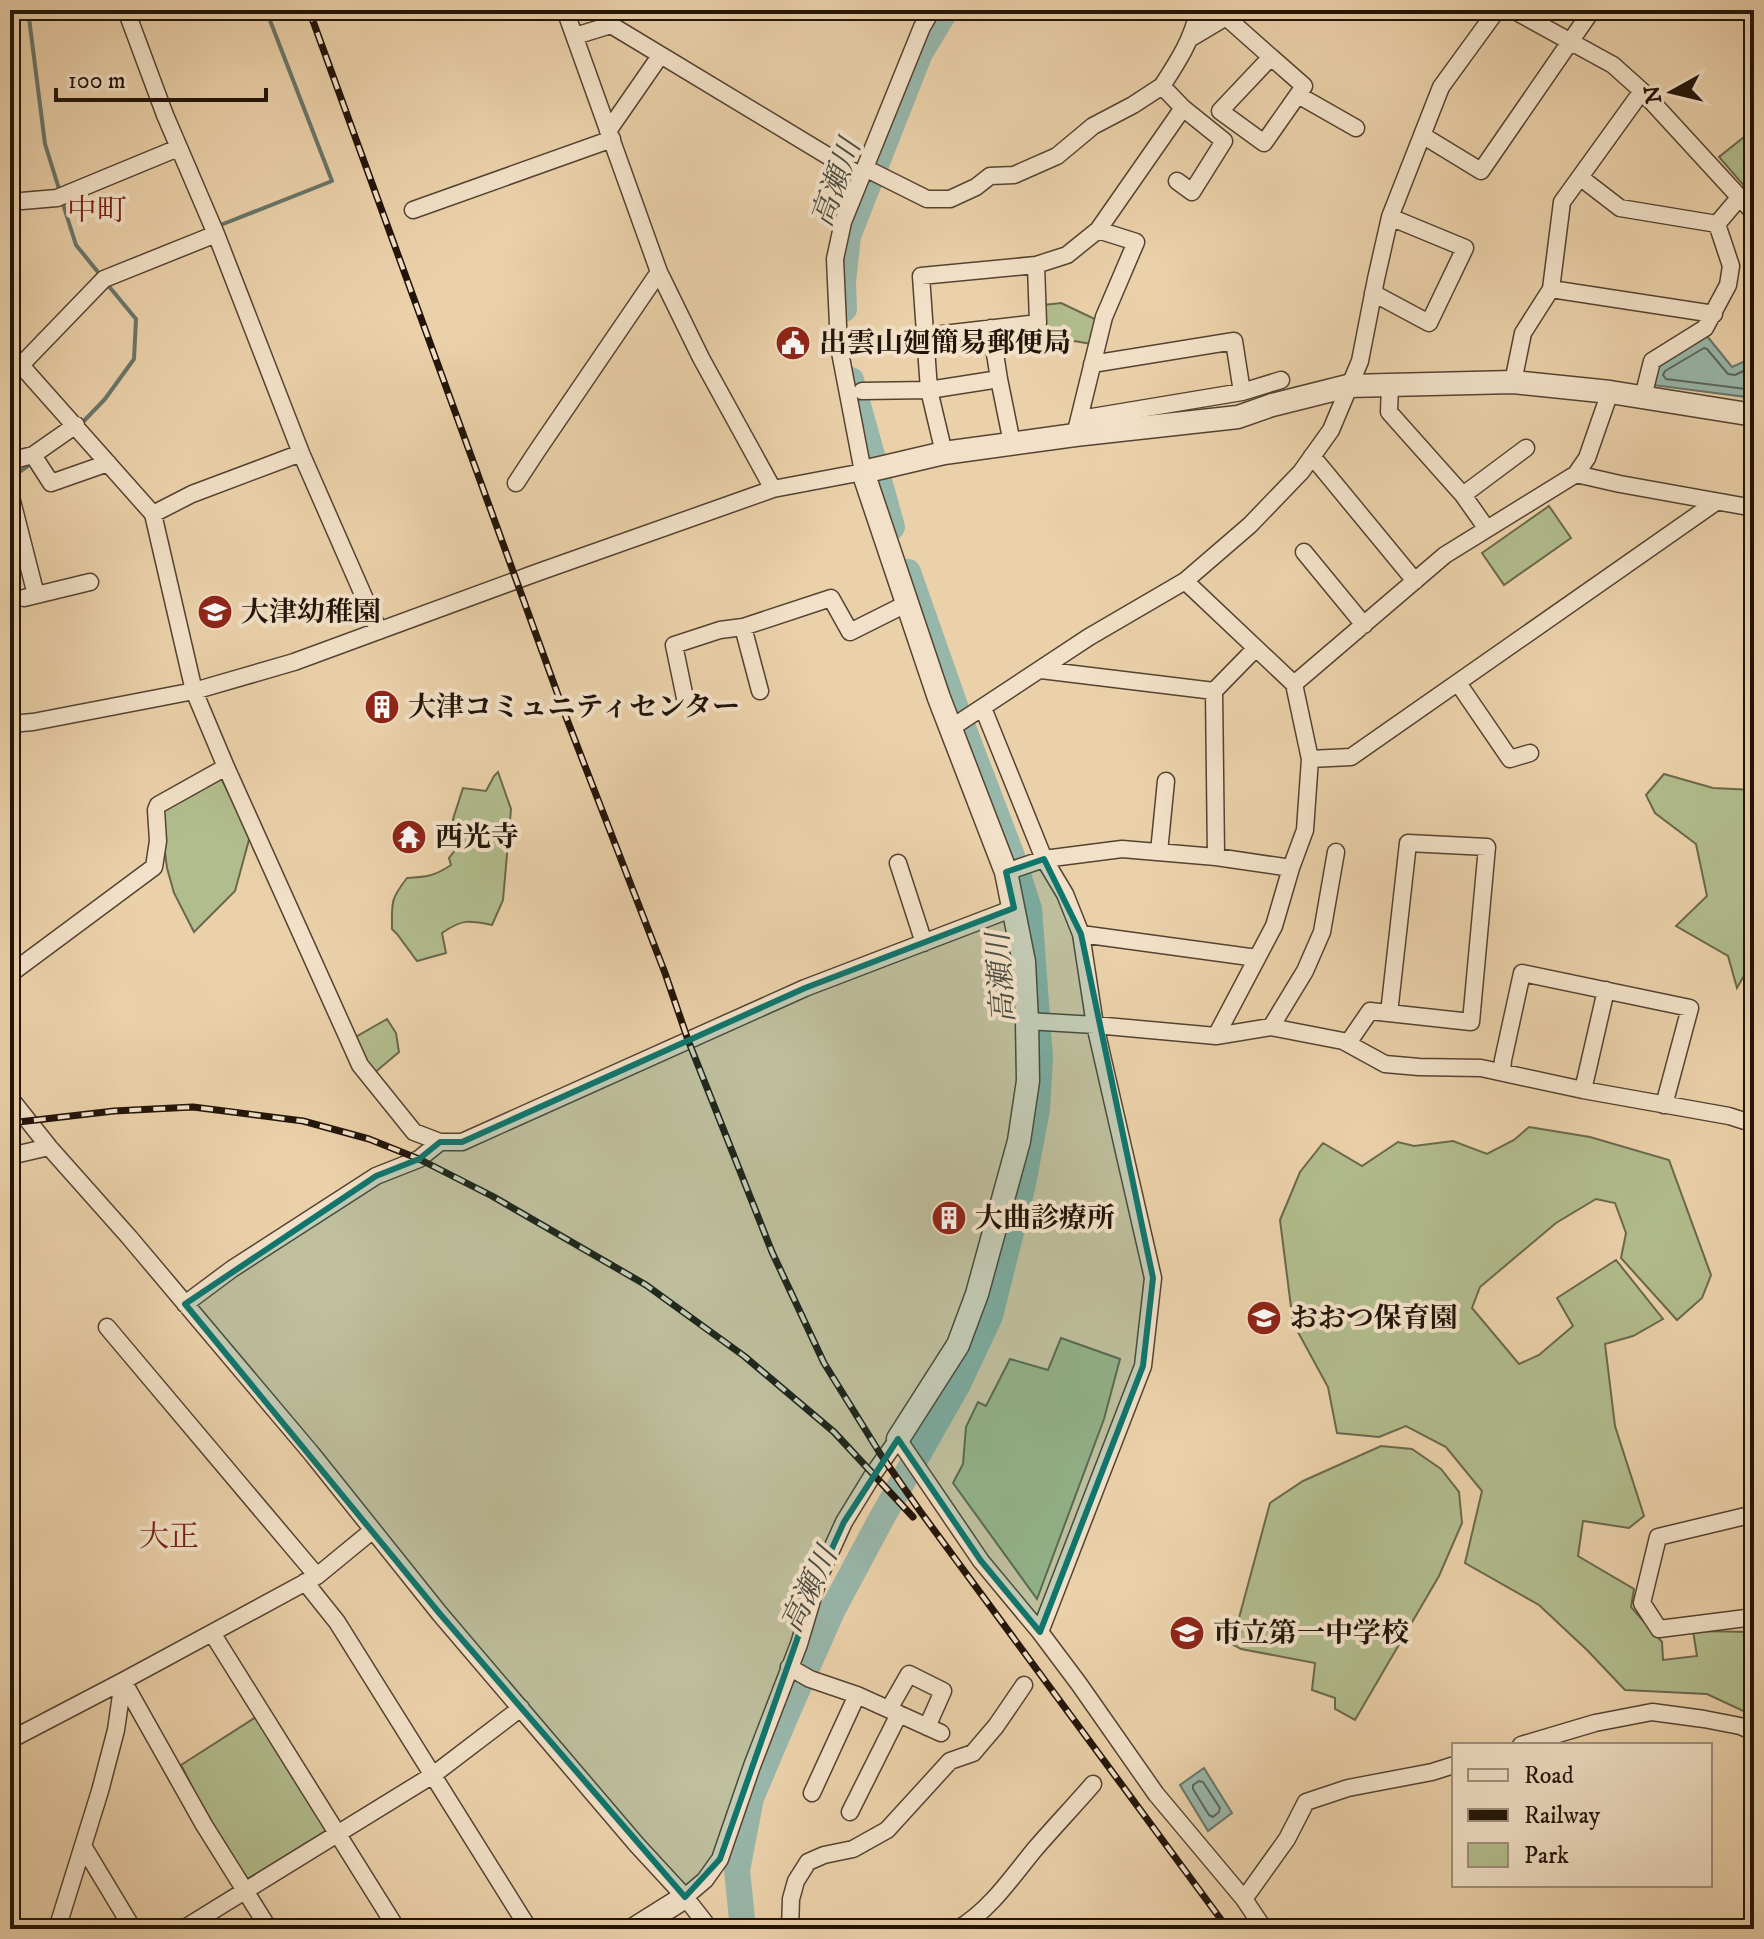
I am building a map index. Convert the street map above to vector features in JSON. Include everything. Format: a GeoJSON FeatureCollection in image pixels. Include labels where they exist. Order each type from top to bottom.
{"type":"FeatureCollection","features":[{"type":"Feature","properties":{"kind":"street"},"geometry":{"type":"LineString","coordinates":[[126,10],[301,453],[379,631]]}},
{"type":"Feature","properties":{"kind":"street"},"geometry":{"type":"LineString","coordinates":[[565,10],[659,272],[701,358],[773,489]]}},
{"type":"Feature","properties":{"kind":"street"},"geometry":{"type":"LineString","coordinates":[[915,10],[922,27]]}},
{"type":"Feature","properties":{"kind":"street"},"geometry":{"type":"LineString","coordinates":[[634,1929],[685,1897],[705,1880],[720,1859],[799,1644],[819,1577],[844,1522],[958,1345],[977,1294],[1019,1141],[1028,1081],[1027,1021],[1024,962],[1006,872],[906,604],[863,472],[839,347],[835,259],[843,222],[922,27],[932,10]]}},
{"type":"Feature","properties":{"kind":"street"},"geometry":{"type":"LineString","coordinates":[[575,36],[611,25],[863,172],[927,199],[950,199],[976,187],[990,176],[1014,175],[1057,156],[1093,126],[1162,86],[1196,25],[1198,10]]}},
{"type":"Feature","properties":{"kind":"street"},"geometry":{"type":"LineString","coordinates":[[951,728],[1089,637],[1185,581],[1250,525],[1301,472],[1331,430],[1360,361],[1390,217],[1441,87],[1497,10]]}},
{"type":"Feature","properties":{"kind":"street"},"geometry":{"type":"LineString","coordinates":[[1513,10],[1613,65],[1682,132],[1748,209],[1717,224],[1620,208],[1581,178]]}},
{"type":"Feature","properties":{"kind":"street"},"geometry":{"type":"LineString","coordinates":[[1422,135],[1481,171],[1592,10]]}},
{"type":"Feature","properties":{"kind":"street"},"geometry":{"type":"LineString","coordinates":[[1188,40],[1226,17],[1304,86],[1264,143],[1220,111],[1271,57]]}},
{"type":"Feature","properties":{"kind":"street"},"geometry":{"type":"LineString","coordinates":[[413,210],[610,135],[660,56]]}},
{"type":"Feature","properties":{"kind":"street"},"geometry":{"type":"LineString","coordinates":[[1162,86],[1183,108],[1224,141],[1192,192],[1177,181]]}},
{"type":"Feature","properties":{"kind":"street"},"geometry":{"type":"LineString","coordinates":[[1513,382],[1523,333],[1551,289],[1562,202],[1642,91]]}},
{"type":"Feature","properties":{"kind":"street"},"geometry":{"type":"LineString","coordinates":[[1298,95],[1356,128]]}},
{"type":"Feature","properties":{"kind":"street"},"geometry":{"type":"LineString","coordinates":[[944,453],[929,390],[921,276],[1036,265],[1067,255],[1098,230],[1183,108]]}},
{"type":"Feature","properties":{"kind":"street"},"geometry":{"type":"LineString","coordinates":[[10,202],[57,198],[178,148]]}},
{"type":"Feature","properties":{"kind":"street"},"geometry":{"type":"LineString","coordinates":[[1373,293],[1429,323],[1465,248],[1390,217]]}},
{"type":"Feature","properties":{"kind":"street"},"geometry":{"type":"LineString","coordinates":[[1643,397],[1652,361],[1705,328],[1728,285],[1731,266],[1717,224]]}},
{"type":"Feature","properties":{"kind":"street"},"geometry":{"type":"LineString","coordinates":[[1077,427],[1104,317],[1136,242],[1098,230]]}},
{"type":"Feature","properties":{"kind":"street"},"geometry":{"type":"LineString","coordinates":[[216,234],[104,279],[15,359],[153,514],[194,691],[226,767],[360,1065],[414,1132],[440,1142],[462,1142],[805,988],[1014,908]]}},
{"type":"Feature","properties":{"kind":"street"},"geometry":{"type":"LineString","coordinates":[[926,336],[1038,323],[1036,265]]}},
{"type":"Feature","properties":{"kind":"street"},"geometry":{"type":"LineString","coordinates":[[516,483],[659,272]]}},
{"type":"Feature","properties":{"kind":"street"},"geometry":{"type":"LineString","coordinates":[[1551,289],[1714,314]]}},
{"type":"Feature","properties":{"kind":"street"},"geometry":{"type":"LineString","coordinates":[[991,328],[1012,443]]}},
{"type":"Feature","properties":{"kind":"street"},"geometry":{"type":"LineString","coordinates":[[1092,364],[1234,341],[1242,392]]}},
{"type":"Feature","properties":{"kind":"street"},"geometry":{"type":"LineString","coordinates":[[862,391],[929,390],[999,379]]}},
{"type":"Feature","properties":{"kind":"street"},"geometry":{"type":"LineString","coordinates":[[10,724],[194,691],[294,662],[773,489],[944,453],[1012,443],[1242,392],[1281,380]]}},
{"type":"Feature","properties":{"kind":"street"},"geometry":{"type":"LineString","coordinates":[[1077,427],[1238,417],[1348,386],[1513,382],[1610,392],[1754,415]]}},
{"type":"Feature","properties":{"kind":"street"},"geometry":{"type":"LineString","coordinates":[[1390,385],[1389,412],[1463,495],[1487,529]]}},
{"type":"Feature","properties":{"kind":"street"},"geometry":{"type":"LineString","coordinates":[[1294,684],[1445,555],[1576,474],[1587,458],[1610,392]]}},
{"type":"Feature","properties":{"kind":"street"},"geometry":{"type":"LineString","coordinates":[[10,461],[33,455],[76,425]]}},
{"type":"Feature","properties":{"kind":"street"},"geometry":{"type":"LineString","coordinates":[[1463,495],[1526,448]]}},
{"type":"Feature","properties":{"kind":"street"},"geometry":{"type":"LineString","coordinates":[[153,514],[192,494],[301,453]]}},
{"type":"Feature","properties":{"kind":"street"},"geometry":{"type":"LineString","coordinates":[[33,455],[51,483],[108,463]]}},
{"type":"Feature","properties":{"kind":"street"},"geometry":{"type":"LineString","coordinates":[[1312,456],[1415,581]]}},
{"type":"Feature","properties":{"kind":"street"},"geometry":{"type":"LineString","coordinates":[[1576,474],[1754,508]]}},
{"type":"Feature","properties":{"kind":"street"},"geometry":{"type":"LineString","coordinates":[[10,493],[30,596],[90,582]]}},
{"type":"Feature","properties":{"kind":"street"},"geometry":{"type":"LineString","coordinates":[[1310,759],[1351,757],[1716,502]]}},
{"type":"Feature","properties":{"kind":"street"},"geometry":{"type":"LineString","coordinates":[[1304,552],[1364,625]]}},
{"type":"Feature","properties":{"kind":"street"},"geometry":{"type":"LineString","coordinates":[[1185,581],[1294,684],[1310,759],[1305,830],[1274,926],[1216,1036]]}},
{"type":"Feature","properties":{"kind":"street"},"geometry":{"type":"LineString","coordinates":[[685,698],[674,645],[720,630],[743,627],[831,598],[850,632],[906,604]]}},
{"type":"Feature","properties":{"kind":"street"},"geometry":{"type":"LineString","coordinates":[[743,627],[760,691]]}},
{"type":"Feature","properties":{"kind":"street"},"geometry":{"type":"LineString","coordinates":[[1216,857],[1214,691],[1256,648]]}},
{"type":"Feature","properties":{"kind":"street"},"geometry":{"type":"LineString","coordinates":[[1041,670],[1214,691]]}},
{"type":"Feature","properties":{"kind":"street"},"geometry":{"type":"LineString","coordinates":[[1458,683],[1510,759],[1530,753]]}},
{"type":"Feature","properties":{"kind":"street"},"geometry":{"type":"LineString","coordinates":[[983,708],[1044,859],[1065,894],[1081,934],[1095,1025],[1153,1278],[1143,1366],[1040,1632]]}},
{"type":"Feature","properties":{"kind":"street"},"geometry":{"type":"LineString","coordinates":[[10,974],[154,867],[158,805],[226,767]]}},
{"type":"Feature","properties":{"kind":"street"},"geometry":{"type":"LineString","coordinates":[[1159,852],[1166,781]]}},
{"type":"Feature","properties":{"kind":"street"},"geometry":{"type":"LineString","coordinates":[[1348,1043],[1370,1011],[1471,1022],[1487,847],[1408,843],[1389,1013]]}},
{"type":"Feature","properties":{"kind":"street"},"geometry":{"type":"LineString","coordinates":[[1006,872],[1044,859],[1122,849],[1216,857],[1291,868]]}},
{"type":"Feature","properties":{"kind":"street"},"geometry":{"type":"LineString","coordinates":[[1271,1027],[1305,971],[1322,932],[1336,852]]}},
{"type":"Feature","properties":{"kind":"street"},"geometry":{"type":"LineString","coordinates":[[898,863],[924,943]]}},
{"type":"Feature","properties":{"kind":"street"},"geometry":{"type":"LineString","coordinates":[[1081,934],[1257,958]]}},
{"type":"Feature","properties":{"kind":"street"},"geometry":{"type":"LineString","coordinates":[[1502,1072],[1522,973],[1606,990],[1690,1008],[1664,1105]]}},
{"type":"Feature","properties":{"kind":"street"},"geometry":{"type":"LineString","coordinates":[[1583,1090],[1606,990]]}},
{"type":"Feature","properties":{"kind":"street"},"geometry":{"type":"LineString","coordinates":[[1027,1021],[1216,1036],[1271,1027],[1348,1043],[1385,1064],[1481,1068],[1729,1116],[1754,1124]]}},
{"type":"Feature","properties":{"kind":"street"},"geometry":{"type":"LineString","coordinates":[[10,1098],[312,1454],[440,1614],[710,1929]]}},
{"type":"Feature","properties":{"kind":"street"},"geometry":{"type":"LineString","coordinates":[[185,1304],[232,1269],[376,1176],[419,1159],[440,1142]]}},
{"type":"Feature","properties":{"kind":"street"},"geometry":{"type":"LineString","coordinates":[[10,1156],[49,1147]]}},
{"type":"Feature","properties":{"kind":"street"},"geometry":{"type":"LineString","coordinates":[[107,1327],[311,1579],[529,1929]]}},
{"type":"Feature","properties":{"kind":"street"},"geometry":{"type":"LineString","coordinates":[[898,1439],[981,1561],[1040,1632],[1156,1794],[1244,1899],[1264,1929]]}},
{"type":"Feature","properties":{"kind":"street"},"geometry":{"type":"LineString","coordinates":[[1754,1514],[1658,1537],[1642,1603],[1659,1629],[1754,1617]]}},
{"type":"Feature","properties":{"kind":"street"},"geometry":{"type":"LineString","coordinates":[[10,1740],[311,1579],[373,1530]]}},
{"type":"Feature","properties":{"kind":"street"},"geometry":{"type":"LineString","coordinates":[[212,1633],[397,1929]]}},
{"type":"Feature","properties":{"kind":"street"},"geometry":{"type":"LineString","coordinates":[[789,1667],[810,1679],[857,1695],[894,1712],[934,1730],[943,1691],[909,1674],[894,1712],[850,1812]]}},
{"type":"Feature","properties":{"kind":"street"},"geometry":{"type":"LineString","coordinates":[[57,1929],[116,1730],[123,1681]]}},
{"type":"Feature","properties":{"kind":"street"},"geometry":{"type":"LineString","coordinates":[[123,1681],[204,1825],[269,1929]]}},
{"type":"Feature","properties":{"kind":"street"},"geometry":{"type":"LineString","coordinates":[[790,1929],[791,1899],[796,1881],[808,1862],[853,1849],[887,1830],[950,1761],[973,1753],[1024,1685]]}},
{"type":"Feature","properties":{"kind":"street"},"geometry":{"type":"LineString","coordinates":[[812,1793],[857,1695]]}},
{"type":"Feature","properties":{"kind":"street"},"geometry":{"type":"LineString","coordinates":[[183,1929],[433,1775],[521,1708]]}},
{"type":"Feature","properties":{"kind":"street"},"geometry":{"type":"LineString","coordinates":[[1528,1743],[1595,1723],[1652,1712],[1740,1726],[1754,1732]]}},
{"type":"Feature","properties":{"kind":"street"},"geometry":{"type":"LineString","coordinates":[[1244,1899],[1287,1839],[1306,1802],[1348,1788],[1452,1766]]}},
{"type":"Feature","properties":{"kind":"street"},"geometry":{"type":"LineString","coordinates":[[958,1929],[1001,1891],[1093,1784]]}},
{"type":"Feature","properties":{"kind":"street"},"geometry":{"type":"LineString","coordinates":[[83,1846],[133,1929]]}},
{"type":"Feature","properties":{"kind":"highlighted area"},"geometry":{"type":"Polygon","coordinates":[[[1044,859],[1081,934],[1153,1278],[1143,1366],[1040,1632],[981,1561],[898,1439],[844,1522],[819,1577],[720,1859],[685,1897],[440,1614],[185,1304],[376,1176],[419,1159],[440,1142],[462,1142],[805,988],[1014,908],[1006,872],[1044,859]]]}},
{"type":"Feature","properties":{"kind":"green space"},"geometry":{"type":"Polygon","coordinates":[[[1754,129],[1754,180],[1745,187],[1719,157],[1754,129]]]}},
{"type":"Feature","properties":{"kind":"green space"},"geometry":{"type":"Polygon","coordinates":[[[1061,303],[1097,320],[1092,344],[1044,336],[1044,305],[1061,303]]]}},
{"type":"Feature","properties":{"kind":"green space"},"geometry":{"type":"Polygon","coordinates":[[[1549,506],[1571,538],[1504,585],[1482,553],[1549,506]]]}},
{"type":"Feature","properties":{"kind":"green space"},"geometry":{"type":"Polygon","coordinates":[[[498,772],[511,809],[503,900],[492,925],[471,922],[455,925],[442,933],[446,953],[417,961],[392,929],[392,907],[397,891],[407,878],[430,875],[451,865],[449,858],[456,849],[453,819],[463,788],[486,791],[498,772]]]}},
{"type":"Feature","properties":{"kind":"green space"},"geometry":{"type":"Polygon","coordinates":[[[219,774],[250,836],[235,891],[194,932],[174,893],[167,868],[159,808],[219,774]]]}},
{"type":"Feature","properties":{"kind":"green space"},"geometry":{"type":"Polygon","coordinates":[[[1664,774],[1713,788],[1754,790],[1754,958],[1737,988],[1728,956],[1676,926],[1707,896],[1696,844],[1655,813],[1646,795],[1664,774]]]}},
{"type":"Feature","properties":{"kind":"green space"},"geometry":{"type":"Polygon","coordinates":[[[387,1019],[396,1033],[399,1052],[373,1074],[354,1038],[387,1019]]]}},
{"type":"Feature","properties":{"kind":"green space"},"geometry":{"type":"Polygon","coordinates":[[[1529,1127],[1590,1137],[1669,1160],[1711,1275],[1702,1298],[1677,1320],[1621,1258],[1626,1233],[1615,1203],[1596,1199],[1556,1223],[1480,1287],[1472,1308],[1519,1364],[1539,1355],[1573,1326],[1557,1298],[1616,1260],[1663,1319],[1633,1336],[1605,1344],[1615,1426],[1644,1516],[1629,1528],[1583,1521],[1578,1556],[1634,1589],[1631,1607],[1662,1642],[1663,1660],[1697,1656],[1693,1631],[1754,1632],[1754,1716],[1707,1694],[1625,1690],[1539,1605],[1465,1563],[1482,1491],[1446,1447],[1406,1426],[1379,1437],[1337,1433],[1328,1387],[1293,1323],[1280,1220],[1300,1172],[1323,1143],[1362,1166],[1398,1142],[1414,1146],[1453,1141],[1487,1154],[1514,1140],[1529,1127]]]}},
{"type":"Feature","properties":{"kind":"green space"},"geometry":{"type":"Polygon","coordinates":[[[1061,1338],[1120,1359],[1104,1419],[1037,1599],[953,1483],[963,1464],[966,1427],[978,1402],[986,1406],[1010,1359],[1048,1370],[1061,1338]]]}},
{"type":"Feature","properties":{"kind":"green space"},"geometry":{"type":"Polygon","coordinates":[[[1381,1446],[1412,1449],[1441,1469],[1459,1492],[1462,1523],[1439,1576],[1355,1720],[1335,1709],[1335,1698],[1312,1690],[1315,1663],[1241,1649],[1232,1644],[1270,1503],[1303,1481],[1381,1446]]]}},
{"type":"Feature","properties":{"kind":"green space"},"geometry":{"type":"Polygon","coordinates":[[[256,1717],[327,1830],[246,1880],[208,1818],[181,1765],[256,1717]]]}},
{"type":"Feature","properties":{"kind":"water"},"geometry":{"type":"Polygon","coordinates":[[[1707,336],[1732,367],[1754,357],[1754,398],[1653,385],[1656,367],[1707,336]]]}},
{"type":"Feature","properties":{"kind":"water"},"geometry":{"type":"Polygon","coordinates":[[[1204,1768],[1232,1813],[1208,1831],[1180,1785],[1204,1768]]]}},
{"type":"Feature","properties":{"kind":"waterway"},"geometry":{"type":"LineString","coordinates":[[28,10],[45,144],[60,192]]}},
{"type":"Feature","properties":{"kind":"waterway"},"geometry":{"type":"LineString","coordinates":[[218,226],[332,181],[266,10]]}},
{"type":"Feature","properties":{"kind":"waterway","name":"高瀬川"},"geometry":{"type":"LineString","coordinates":[[844,309],[843,282],[848,236],[920,53],[946,10]]}},
{"type":"Feature","properties":{"kind":"waterway"},"geometry":{"type":"LineString","coordinates":[[62,201],[76,245],[102,277]]}},
{"type":"Feature","properties":{"kind":"waterway"},"geometry":{"type":"LineString","coordinates":[[80,425],[105,399],[134,359],[136,319],[107,284]]}},
{"type":"Feature","properties":{"kind":"waterway","name":"高瀬川"},"geometry":{"type":"LineString","coordinates":[[851,380],[892,527]]}},
{"type":"Feature","properties":{"kind":"waterway"},"geometry":{"type":"LineString","coordinates":[[10,479],[32,463]]}},
{"type":"Feature","properties":{"kind":"waterway","name":"高瀬川"},"geometry":{"type":"LineString","coordinates":[[743,1929],[737,1870],[751,1798],[833,1609],[958,1384],[990,1316],[1023,1184],[1037,1109],[1040,1057],[1029,909],[908,572]]}},
{"type":"Feature","properties":{"kind":"railway"},"geometry":{"type":"LineString","coordinates":[[309,10],[566,717],[688,1040],[772,1252],[824,1363],[920,1511],[1228,1929]]}},
{"type":"Feature","properties":{"kind":"railway"},"geometry":{"type":"LineString","coordinates":[[10,1123],[114,1111],[193,1107],[303,1121],[369,1139],[419,1159],[492,1196],[646,1285],[744,1356],[834,1432],[913,1517]]}},
{"type":"Feature","properties":{"kind":"place","name":"出雲山廻簡易郵便局"},"geometry":{"type":"Point","coordinates":[793,343]}},
{"type":"Feature","properties":{"kind":"place","name":"大津幼稚園"},"geometry":{"type":"Point","coordinates":[215,612]}},
{"type":"Feature","properties":{"kind":"place","name":"大津コミュニティセンター"},"geometry":{"type":"Point","coordinates":[382,707]}},
{"type":"Feature","properties":{"kind":"place","name":"西光寺"},"geometry":{"type":"Point","coordinates":[409,837]}},
{"type":"Feature","properties":{"kind":"place","name":"大曲診療所"},"geometry":{"type":"Point","coordinates":[949,1218]}},
{"type":"Feature","properties":{"kind":"place","name":"おおつ保育園"},"geometry":{"type":"Point","coordinates":[1264,1318]}},
{"type":"Feature","properties":{"kind":"place","name":"市立第一中学校"},"geometry":{"type":"Point","coordinates":[1187,1633]}},
{"type":"Feature","properties":{"kind":"district","name":"中町"},"geometry":{"type":"Point","coordinates":[97,211]}},
{"type":"Feature","properties":{"kind":"district","name":"大正"},"geometry":{"type":"Point","coordinates":[169,1537]}}]}
